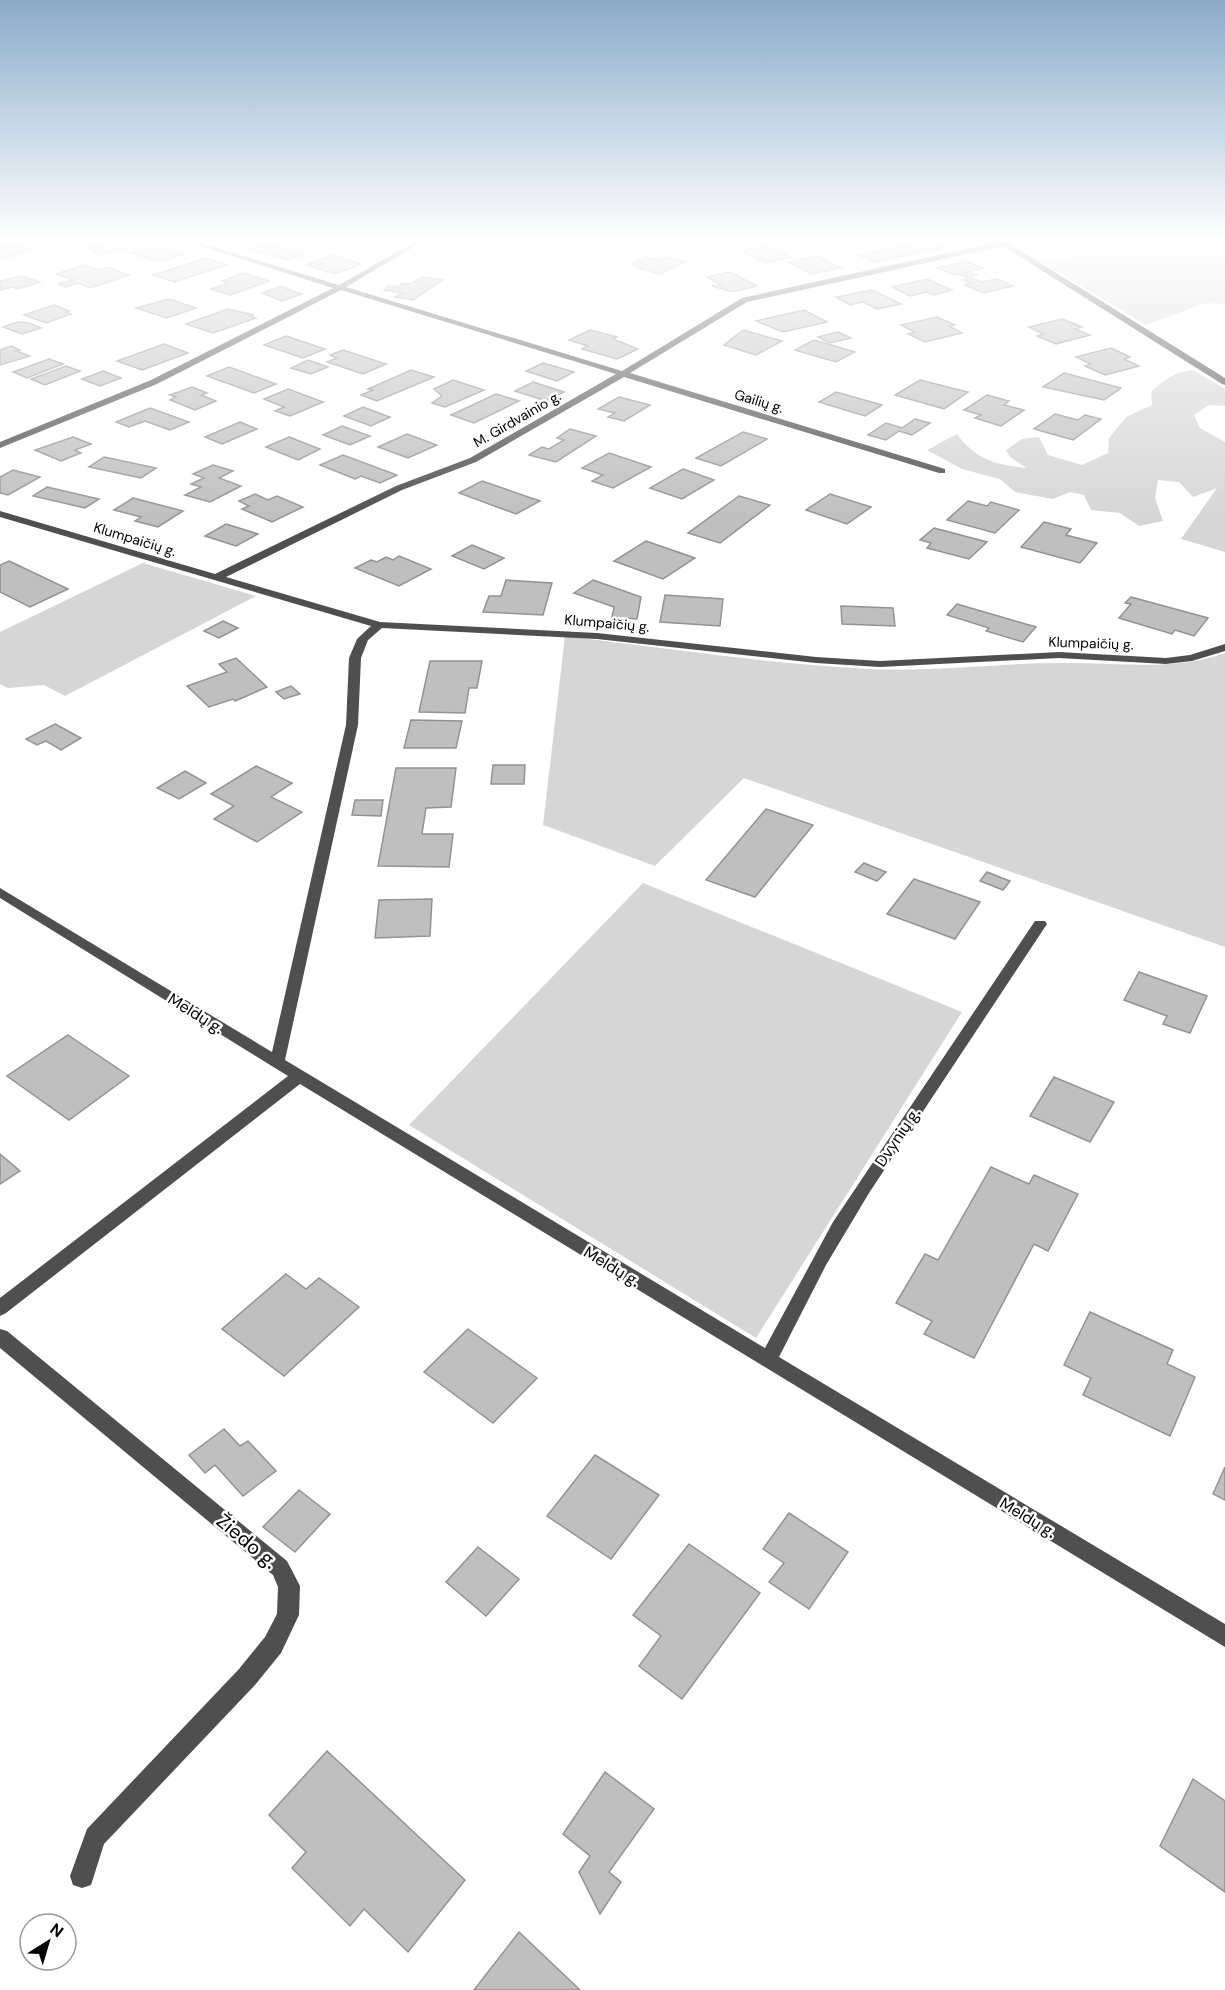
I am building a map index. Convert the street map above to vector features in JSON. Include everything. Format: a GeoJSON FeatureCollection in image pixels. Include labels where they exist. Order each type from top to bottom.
{"type":"FeatureCollection","features":[{"type":"Feature","properties":{"kind":"street"},"geometry":{"type":"LineString","coordinates":[[0,445],[154,382],[249,334]]}},
{"type":"Feature","properties":{"kind":"street","name":"Gailių g."},"geometry":{"type":"LineString","coordinates":[[490,334],[942,471]]}},
{"type":"Feature","properties":{"kind":"street","name":"M. Girdvainio g."},"geometry":{"type":"LineString","coordinates":[[214,578],[399,488],[473,460],[623,374],[687,334]]}},
{"type":"Feature","properties":{"kind":"street"},"geometry":{"type":"LineString","coordinates":[[1147,334],[1225,382]]}},
{"type":"Feature","properties":{"kind":"street","name":"Klumpaičių g."},"geometry":{"type":"LineString","coordinates":[[0,513],[214,578],[380,625],[597,636],[816,660],[880,664],[1059,655],[1166,661],[1192,658],[1225,647]]}},
{"type":"Feature","properties":{"kind":"street"},"geometry":{"type":"LineString","coordinates":[[277,1063],[352,725],[355,658],[363,639],[380,625]]}},
{"type":"Feature","properties":{"kind":"street","name":"Meldų g."},"geometry":{"type":"LineString","coordinates":[[0,892],[277,1063],[1225,1636]]}},
{"type":"Feature","properties":{"kind":"street","name":"Dvynių g."},"geometry":{"type":"LineString","coordinates":[[768,1360],[837,1230],[1040,924]]}},
{"type":"Feature","properties":{"kind":"street"},"geometry":{"type":"LineString","coordinates":[[0,1308],[299,1076]]}},
{"type":"Feature","properties":{"kind":"street","name":"Žiedo g."},"geometry":{"type":"LineString","coordinates":[[0,1337],[280,1568],[289,1586],[288,1615],[273,1645],[247,1677],[95,1837],[82,1876]]}},
{"type":"Feature","properties":{"kind":"shaded area"},"geometry":{"type":"Polygon","coordinates":[[[1193,370],[1225,389],[1225,406],[1209,405],[1194,415],[1200,428],[1225,442],[1225,552],[1181,539],[1217,488],[1193,497],[1179,482],[1158,480],[1155,498],[1163,521],[1139,526],[1120,513],[1091,510],[1084,495],[1070,492],[1053,499],[1015,492],[1000,479],[962,469],[927,450],[957,434],[972,450],[988,460],[1027,468],[1010,457],[1006,450],[1022,439],[1039,437],[1048,455],[1082,465],[1108,453],[1109,438],[1126,417],[1152,405],[1151,392],[1175,375],[1193,370]]]}},
{"type":"Feature","properties":{"kind":"shaded area"},"geometry":{"type":"Polygon","coordinates":[[[143,563],[256,596],[65,696],[44,685],[8,688],[0,684],[0,632],[143,563]]]}},
{"type":"Feature","properties":{"kind":"shaded area"},"geometry":{"type":"Polygon","coordinates":[[[565,636],[754,660],[868,669],[1039,663],[1145,665],[1205,659],[1225,653],[1225,947],[744,778],[655,866],[543,825],[565,636]]]}},
{"type":"Feature","properties":{"kind":"shaded area"},"geometry":{"type":"Polygon","coordinates":[[[643,883],[962,1012],[756,1338],[409,1125],[643,883]]]}},
{"type":"Feature","properties":{"kind":"building"},"geometry":{"type":"Polygon","coordinates":[[[582,334],[605,334],[617,337],[613,339],[638,349],[617,359],[582,349],[588,346],[569,340],[582,334]]]}},
{"type":"Feature","properties":{"kind":"building"},"geometry":{"type":"Polygon","coordinates":[[[738,334],[757,334],[782,341],[756,355],[724,345],[738,334]]]}},
{"type":"Feature","properties":{"kind":"building"},"geometry":{"type":"Polygon","coordinates":[[[842,334],[851,338],[830,343],[818,337],[842,334]]]}},
{"type":"Feature","properties":{"kind":"building"},"geometry":{"type":"Polygon","coordinates":[[[908,334],[958,334],[925,342],[908,334]]]}},
{"type":"Feature","properties":{"kind":"building"},"geometry":{"type":"Polygon","coordinates":[[[1043,334],[1090,335],[1056,344],[1037,336],[1043,334]]]}},
{"type":"Feature","properties":{"kind":"building"},"geometry":{"type":"Polygon","coordinates":[[[286,336],[325,349],[303,358],[264,345],[286,336]]]}},
{"type":"Feature","properties":{"kind":"building"},"geometry":{"type":"Polygon","coordinates":[[[814,340],[855,352],[836,362],[795,350],[814,340]]]}},
{"type":"Feature","properties":{"kind":"building"},"geometry":{"type":"Polygon","coordinates":[[[164,344],[188,353],[142,370],[117,361],[164,344]]]}},
{"type":"Feature","properties":{"kind":"building"},"geometry":{"type":"Polygon","coordinates":[[[11,346],[20,350],[16,351],[30,356],[0,365],[0,350],[11,346]]]}},
{"type":"Feature","properties":{"kind":"building"},"geometry":{"type":"Polygon","coordinates":[[[1111,348],[1130,357],[1124,359],[1139,366],[1105,375],[1085,366],[1091,364],[1076,357],[1111,348]]]}},
{"type":"Feature","properties":{"kind":"building"},"geometry":{"type":"Polygon","coordinates":[[[343,350],[386,364],[363,374],[327,362],[337,358],[330,355],[343,350]]]}},
{"type":"Feature","properties":{"kind":"building"},"geometry":{"type":"Polygon","coordinates":[[[49,359],[63,364],[27,378],[13,372],[49,359]]]}},
{"type":"Feature","properties":{"kind":"building"},"geometry":{"type":"Polygon","coordinates":[[[308,360],[328,367],[311,374],[291,368],[308,360]]]}},
{"type":"Feature","properties":{"kind":"building"},"geometry":{"type":"Polygon","coordinates":[[[543,363],[574,372],[557,381],[526,371],[543,363]]]}},
{"type":"Feature","properties":{"kind":"building"},"geometry":{"type":"Polygon","coordinates":[[[66,366],[80,371],[45,385],[31,379],[66,366]]]}},
{"type":"Feature","properties":{"kind":"building"},"geometry":{"type":"Polygon","coordinates":[[[229,367],[276,384],[254,393],[207,376],[229,367]]]}},
{"type":"Feature","properties":{"kind":"building"},"geometry":{"type":"Polygon","coordinates":[[[411,370],[434,377],[377,401],[361,395],[373,390],[368,389],[411,370]]]}},
{"type":"Feature","properties":{"kind":"building"},"geometry":{"type":"Polygon","coordinates":[[[103,371],[121,378],[100,386],[82,379],[103,371]]]}},
{"type":"Feature","properties":{"kind":"building"},"geometry":{"type":"Polygon","coordinates":[[[1064,373],[1121,388],[1104,400],[1043,387],[1064,373]]]}},
{"type":"Feature","properties":{"kind":"building"},"geometry":{"type":"Polygon","coordinates":[[[453,380],[484,390],[445,407],[432,403],[442,396],[434,389],[453,380]]]}},
{"type":"Feature","properties":{"kind":"building"},"geometry":{"type":"Polygon","coordinates":[[[920,380],[968,392],[944,409],[895,395],[920,380]]]}},
{"type":"Feature","properties":{"kind":"building"},"geometry":{"type":"Polygon","coordinates":[[[533,382],[564,392],[546,401],[515,391],[533,382]]]}},
{"type":"Feature","properties":{"kind":"building"},"geometry":{"type":"Polygon","coordinates":[[[192,387],[207,393],[201,395],[216,401],[195,410],[170,400],[176,397],[170,395],[192,387]]]}},
{"type":"Feature","properties":{"kind":"building"},"geometry":{"type":"Polygon","coordinates":[[[288,389],[323,402],[290,416],[275,411],[284,407],[264,399],[288,389]]]}},
{"type":"Feature","properties":{"kind":"building"},"geometry":{"type":"Polygon","coordinates":[[[836,392],[882,405],[865,416],[819,402],[836,392]]]}},
{"type":"Feature","properties":{"kind":"building"},"geometry":{"type":"Polygon","coordinates":[[[496,394],[519,401],[474,423],[451,415],[496,394]]]}},
{"type":"Feature","properties":{"kind":"building"},"geometry":{"type":"Polygon","coordinates":[[[987,395],[1009,401],[1004,405],[1024,410],[1001,426],[975,418],[981,415],[964,410],[987,395]]]}},
{"type":"Feature","properties":{"kind":"building"},"geometry":{"type":"Polygon","coordinates":[[[619,397],[650,405],[624,421],[608,417],[615,413],[598,409],[619,397]]]}},
{"type":"Feature","properties":{"kind":"building"},"geometry":{"type":"Polygon","coordinates":[[[363,407],[390,417],[371,426],[344,416],[363,407]]]}},
{"type":"Feature","properties":{"kind":"building"},"geometry":{"type":"Polygon","coordinates":[[[150,408],[189,422],[170,430],[145,421],[129,427],[116,422],[150,408]]]}},
{"type":"Feature","properties":{"kind":"building"},"geometry":{"type":"Polygon","coordinates":[[[1055,414],[1078,420],[1085,415],[1101,419],[1073,440],[1034,429],[1055,414]]]}},
{"type":"Feature","properties":{"kind":"building"},"geometry":{"type":"Polygon","coordinates":[[[915,419],[930,423],[912,435],[899,431],[886,440],[868,435],[886,423],[902,428],[915,419]]]}},
{"type":"Feature","properties":{"kind":"building"},"geometry":{"type":"Polygon","coordinates":[[[240,422],[257,429],[222,444],[205,437],[240,422]]]}},
{"type":"Feature","properties":{"kind":"building"},"geometry":{"type":"Polygon","coordinates":[[[342,426],[370,436],[350,445],[323,435],[342,426]]]}},
{"type":"Feature","properties":{"kind":"building"},"geometry":{"type":"Polygon","coordinates":[[[570,429],[596,436],[556,462],[529,455],[542,447],[549,449],[564,440],[557,438],[570,429]]]}},
{"type":"Feature","properties":{"kind":"building"},"geometry":{"type":"Polygon","coordinates":[[[743,432],[767,439],[721,466],[696,458],[743,432]]]}},
{"type":"Feature","properties":{"kind":"building"},"geometry":{"type":"Polygon","coordinates":[[[407,434],[437,445],[408,458],[378,447],[407,434]]]}},
{"type":"Feature","properties":{"kind":"building"},"geometry":{"type":"Polygon","coordinates":[[[73,437],[91,444],[75,450],[81,453],[61,461],[35,450],[73,437]]]}},
{"type":"Feature","properties":{"kind":"building"},"geometry":{"type":"Polygon","coordinates":[[[289,437],[320,449],[298,460],[266,447],[289,437]]]}},
{"type":"Feature","properties":{"kind":"building"},"geometry":{"type":"Polygon","coordinates":[[[609,453],[651,467],[613,488],[592,481],[603,475],[582,468],[609,453]]]}},
{"type":"Feature","properties":{"kind":"building"},"geometry":{"type":"Polygon","coordinates":[[[343,455],[397,475],[380,483],[361,476],[355,479],[320,465],[343,455]]]}},
{"type":"Feature","properties":{"kind":"building"},"geometry":{"type":"Polygon","coordinates":[[[104,457],[156,468],[141,478],[89,467],[104,457]]]}},
{"type":"Feature","properties":{"kind":"building"},"geometry":{"type":"Polygon","coordinates":[[[213,465],[233,471],[219,478],[241,486],[210,502],[185,495],[201,487],[191,484],[204,478],[193,474],[213,465]]]}},
{"type":"Feature","properties":{"kind":"building"},"geometry":{"type":"Polygon","coordinates":[[[683,469],[714,480],[682,499],[650,488],[683,469]]]}},
{"type":"Feature","properties":{"kind":"building"},"geometry":{"type":"Polygon","coordinates":[[[13,470],[40,477],[8,495],[0,493],[0,477],[13,470]]]}},
{"type":"Feature","properties":{"kind":"building"},"geometry":{"type":"Polygon","coordinates":[[[482,481],[540,501],[516,514],[459,493],[482,481]]]}},
{"type":"Feature","properties":{"kind":"building"},"geometry":{"type":"Polygon","coordinates":[[[47,487],[99,499],[85,508],[33,496],[47,487]]]}},
{"type":"Feature","properties":{"kind":"building"},"geometry":{"type":"Polygon","coordinates":[[[255,494],[268,500],[277,496],[303,507],[272,522],[242,509],[249,506],[239,501],[255,494]]]}},
{"type":"Feature","properties":{"kind":"building"},"geometry":{"type":"Polygon","coordinates":[[[830,494],[871,507],[847,524],[806,510],[830,494]]]}},
{"type":"Feature","properties":{"kind":"building"},"geometry":{"type":"Polygon","coordinates":[[[739,496],[770,505],[720,543],[688,533],[739,496]]]}},
{"type":"Feature","properties":{"kind":"building"},"geometry":{"type":"Polygon","coordinates":[[[133,498],[183,511],[158,527],[135,521],[141,517],[114,510],[133,498]]]}},
{"type":"Feature","properties":{"kind":"building"},"geometry":{"type":"Polygon","coordinates":[[[968,501],[987,506],[991,502],[1019,510],[995,533],[947,520],[968,501]]]}},
{"type":"Feature","properties":{"kind":"building"},"geometry":{"type":"Polygon","coordinates":[[[1044,522],[1071,529],[1066,535],[1097,543],[1080,563],[1021,547],[1044,522]]]}},
{"type":"Feature","properties":{"kind":"building"},"geometry":{"type":"Polygon","coordinates":[[[226,524],[258,534],[236,546],[205,536],[226,524]]]}},
{"type":"Feature","properties":{"kind":"building"},"geometry":{"type":"Polygon","coordinates":[[[934,528],[987,542],[969,559],[927,548],[931,543],[920,540],[934,528]]]}},
{"type":"Feature","properties":{"kind":"building"},"geometry":{"type":"Polygon","coordinates":[[[646,541],[695,558],[663,579],[614,561],[646,541]]]}},
{"type":"Feature","properties":{"kind":"building"},"geometry":{"type":"Polygon","coordinates":[[[472,545],[504,558],[484,569],[452,556],[472,545]]]}},
{"type":"Feature","properties":{"kind":"building"},"geometry":{"type":"Polygon","coordinates":[[[399,556],[431,569],[399,586],[355,568],[371,560],[377,562],[386,557],[393,560],[399,556]]]}},
{"type":"Feature","properties":{"kind":"building"},"geometry":{"type":"Polygon","coordinates":[[[9,561],[68,589],[30,607],[0,592],[0,565],[9,561]]]}},
{"type":"Feature","properties":{"kind":"building"},"geometry":{"type":"Polygon","coordinates":[[[506,580],[552,583],[543,615],[483,612],[489,596],[501,596],[506,580]]]}},
{"type":"Feature","properties":{"kind":"building"},"geometry":{"type":"Polygon","coordinates":[[[593,580],[641,597],[637,619],[612,617],[614,607],[574,593],[593,580]]]}},
{"type":"Feature","properties":{"kind":"building"},"geometry":{"type":"Polygon","coordinates":[[[665,595],[723,599],[720,626],[660,622],[665,595]]]}},
{"type":"Feature","properties":{"kind":"building"},"geometry":{"type":"Polygon","coordinates":[[[1131,597],[1208,618],[1194,636],[1175,630],[1172,634],[1119,618],[1131,604],[1125,603],[1131,597]]]}},
{"type":"Feature","properties":{"kind":"building"},"geometry":{"type":"Polygon","coordinates":[[[957,604],[1036,627],[1023,642],[986,631],[989,628],[947,615],[957,604]]]}},
{"type":"Feature","properties":{"kind":"building"},"geometry":{"type":"Polygon","coordinates":[[[841,606],[893,608],[895,626],[842,624],[841,606]]]}},
{"type":"Feature","properties":{"kind":"building"},"geometry":{"type":"Polygon","coordinates":[[[223,621],[238,628],[219,638],[204,631],[223,621]]]}},
{"type":"Feature","properties":{"kind":"building"},"geometry":{"type":"Polygon","coordinates":[[[236,658],[267,687],[235,701],[233,699],[209,707],[187,686],[227,672],[219,664],[236,658]]]}},
{"type":"Feature","properties":{"kind":"building"},"geometry":{"type":"Polygon","coordinates":[[[430,661],[482,661],[477,688],[469,688],[465,713],[419,712],[430,661]]]}},
{"type":"Feature","properties":{"kind":"building"},"geometry":{"type":"Polygon","coordinates":[[[291,686],[300,694],[284,699],[276,692],[291,686]]]}},
{"type":"Feature","properties":{"kind":"building"},"geometry":{"type":"Polygon","coordinates":[[[411,720],[462,721],[456,748],[404,748],[411,720]]]}},
{"type":"Feature","properties":{"kind":"building"},"geometry":{"type":"Polygon","coordinates":[[[55,724],[81,738],[61,750],[46,741],[37,745],[26,739],[55,724]]]}},
{"type":"Feature","properties":{"kind":"building"},"geometry":{"type":"Polygon","coordinates":[[[493,765],[525,765],[524,784],[491,784],[493,765]]]}},
{"type":"Feature","properties":{"kind":"building"},"geometry":{"type":"Polygon","coordinates":[[[256,766],[292,783],[271,797],[302,812],[257,842],[214,819],[234,806],[211,794],[256,766]]]}},
{"type":"Feature","properties":{"kind":"building"},"geometry":{"type":"Polygon","coordinates":[[[396,768],[456,768],[451,807],[426,808],[422,834],[453,834],[449,867],[378,866],[396,768]]]}},
{"type":"Feature","properties":{"kind":"building"},"geometry":{"type":"Polygon","coordinates":[[[185,771],[206,783],[179,799],[157,788],[185,771]]]}},
{"type":"Feature","properties":{"kind":"building"},"geometry":{"type":"Polygon","coordinates":[[[355,800],[383,800],[381,816],[352,815],[355,800]]]}},
{"type":"Feature","properties":{"kind":"building"},"geometry":{"type":"Polygon","coordinates":[[[766,809],[813,825],[755,897],[706,880],[766,809]]]}},
{"type":"Feature","properties":{"kind":"building"},"geometry":{"type":"Polygon","coordinates":[[[864,863],[886,872],[877,881],[855,872],[864,863]]]}},
{"type":"Feature","properties":{"kind":"building"},"geometry":{"type":"Polygon","coordinates":[[[987,872],[1010,881],[1003,890],[980,881],[987,872]]]}},
{"type":"Feature","properties":{"kind":"building"},"geometry":{"type":"Polygon","coordinates":[[[914,879],[980,902],[955,939],[887,914],[914,879]]]}},
{"type":"Feature","properties":{"kind":"building"},"geometry":{"type":"Polygon","coordinates":[[[432,899],[430,936],[375,938],[379,900],[432,899]]]}},
{"type":"Feature","properties":{"kind":"building"},"geometry":{"type":"Polygon","coordinates":[[[1139,972],[1207,996],[1190,1033],[1163,1024],[1167,1016],[1124,1000],[1139,972]]]}},
{"type":"Feature","properties":{"kind":"building"},"geometry":{"type":"Polygon","coordinates":[[[68,1035],[129,1076],[69,1120],[7,1076],[68,1035]]]}},
{"type":"Feature","properties":{"kind":"building"},"geometry":{"type":"Polygon","coordinates":[[[1054,1077],[1114,1102],[1090,1142],[1030,1116],[1054,1077]]]}},
{"type":"Feature","properties":{"kind":"building"},"geometry":{"type":"Polygon","coordinates":[[[0,1154],[20,1171],[0,1184],[0,1154]]]}},
{"type":"Feature","properties":{"kind":"building"},"geometry":{"type":"Polygon","coordinates":[[[991,1167],[1029,1184],[1034,1175],[1078,1194],[1048,1251],[1034,1244],[974,1358],[924,1334],[932,1321],[896,1303],[925,1254],[938,1260],[991,1167]]]}},
{"type":"Feature","properties":{"kind":"building"},"geometry":{"type":"Polygon","coordinates":[[[286,1274],[306,1289],[319,1278],[359,1307],[284,1376],[222,1329],[286,1274]]]}},
{"type":"Feature","properties":{"kind":"building"},"geometry":{"type":"Polygon","coordinates":[[[1090,1312],[1173,1350],[1167,1364],[1195,1377],[1170,1436],[1083,1395],[1091,1378],[1064,1365],[1090,1312]]]}},
{"type":"Feature","properties":{"kind":"building"},"geometry":{"type":"Polygon","coordinates":[[[468,1329],[537,1378],[493,1423],[424,1372],[468,1329]]]}},
{"type":"Feature","properties":{"kind":"building"},"geometry":{"type":"Polygon","coordinates":[[[224,1429],[240,1446],[248,1441],[276,1471],[243,1496],[215,1465],[205,1473],[189,1455],[224,1429]]]}},
{"type":"Feature","properties":{"kind":"building"},"geometry":{"type":"Polygon","coordinates":[[[595,1455],[659,1495],[611,1559],[547,1516],[595,1455]]]}},
{"type":"Feature","properties":{"kind":"building"},"geometry":{"type":"Polygon","coordinates":[[[1225,1467],[1225,1500],[1213,1494],[1225,1467]]]}},
{"type":"Feature","properties":{"kind":"building"},"geometry":{"type":"Polygon","coordinates":[[[299,1490],[330,1514],[295,1552],[263,1527],[299,1490]]]}},
{"type":"Feature","properties":{"kind":"building"},"geometry":{"type":"Polygon","coordinates":[[[789,1513],[848,1552],[809,1609],[769,1582],[784,1563],[763,1549],[789,1513]]]}},
{"type":"Feature","properties":{"kind":"building"},"geometry":{"type":"Polygon","coordinates":[[[689,1544],[760,1593],[682,1699],[639,1666],[661,1636],[633,1615],[689,1544]]]}},
{"type":"Feature","properties":{"kind":"building"},"geometry":{"type":"Polygon","coordinates":[[[478,1547],[519,1579],[486,1616],[446,1582],[478,1547]]]}},
{"type":"Feature","properties":{"kind":"building"},"geometry":{"type":"Polygon","coordinates":[[[327,1751],[465,1880],[408,1952],[364,1909],[350,1926],[292,1868],[306,1852],[269,1815],[327,1751]]]}},
{"type":"Feature","properties":{"kind":"building"},"geometry":{"type":"Polygon","coordinates":[[[605,1772],[654,1809],[609,1872],[621,1882],[600,1914],[579,1872],[590,1856],[563,1834],[605,1772]]]}},
{"type":"Feature","properties":{"kind":"building"},"geometry":{"type":"Polygon","coordinates":[[[1193,1779],[1225,1801],[1225,1892],[1160,1846],[1193,1779]]]}},
{"type":"Feature","properties":{"kind":"building"},"geometry":{"type":"Polygon","coordinates":[[[519,1932],[580,1990],[474,1990],[519,1932]]]}}]}
